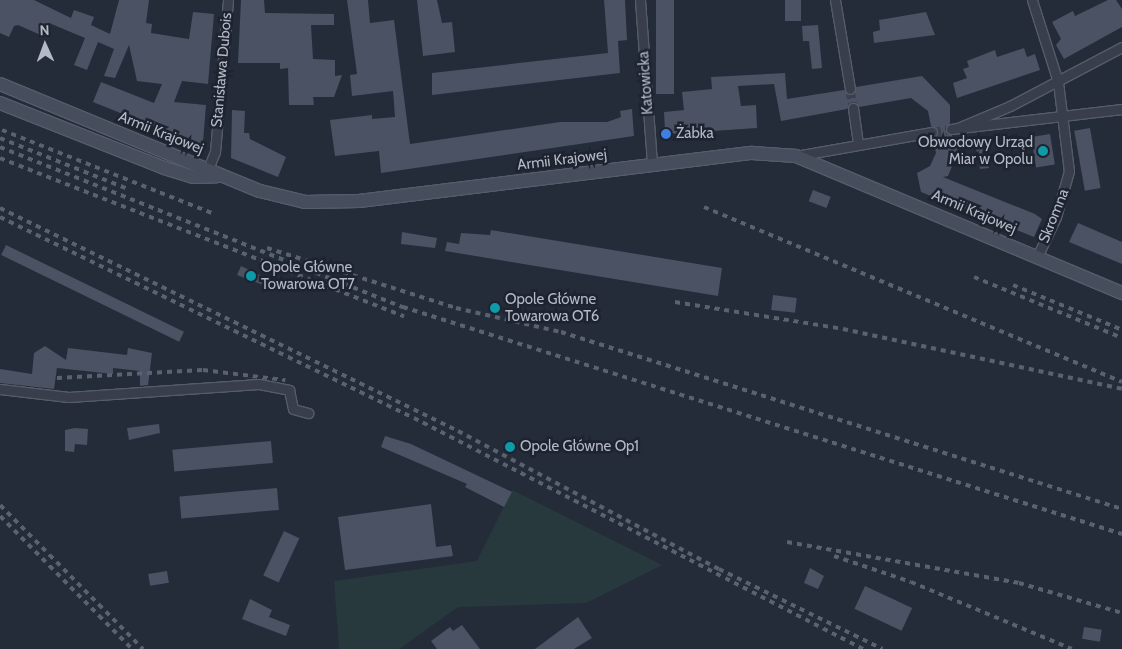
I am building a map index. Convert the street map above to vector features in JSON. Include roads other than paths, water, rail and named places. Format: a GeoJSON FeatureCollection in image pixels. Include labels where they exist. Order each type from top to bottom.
{"type":"FeatureCollection","features":[{"type":"Feature","properties":{"kind":"street","name":"Stanisława Dubois"},"geometry":{"type":"LineString","coordinates":[[208,169],[215,152],[228,0]]}},
{"type":"Feature","properties":{"kind":"street","name":"Katowicka"},"geometry":{"type":"LineString","coordinates":[[640,0],[652,165]]}},
{"type":"Feature","properties":{"kind":"street"},"geometry":{"type":"LineString","coordinates":[[835,0],[850,89]]}},
{"type":"Feature","properties":{"kind":"street","name":"Skromna"},"geometry":{"type":"LineString","coordinates":[[1032,0],[1058,82],[1059,115],[1068,158],[1067,186],[1037,257]]}},
{"type":"Feature","properties":{"kind":"street"},"geometry":{"type":"LineString","coordinates":[[1122,47],[1058,82],[955,128],[1122,109]]}},
{"type":"Feature","properties":{"kind":"street","name":"Armii Krajowej"},"geometry":{"type":"LineString","coordinates":[[0,84],[222,175],[288,199],[325,203],[752,153],[796,156],[1122,293]]}},
{"type":"Feature","properties":{"kind":"street"},"geometry":{"type":"LineString","coordinates":[[0,103],[164,168],[192,176],[222,175]]}},
{"type":"Feature","properties":{"kind":"street"},"geometry":{"type":"LineString","coordinates":[[853,108],[858,143]]}},
{"type":"Feature","properties":{"kind":"street"},"geometry":{"type":"LineString","coordinates":[[796,156],[858,143],[932,132]]}},
{"type":"Feature","properties":{"kind":"street"},"geometry":{"type":"LineString","coordinates":[[0,389],[69,397],[259,384],[289,390],[293,409],[308,413]]}},
{"type":"Feature","properties":{"kind":"tunnel"},"geometry":{"type":"LineString","coordinates":[[850,89],[853,108]]}},
{"type":"Feature","properties":{"kind":"tunnel"},"geometry":{"type":"LineString","coordinates":[[932,132],[951,129]]}},
{"type":"Feature","properties":{"kind":"railway"},"geometry":{"type":"LineString","coordinates":[[2,130],[212,213]]}},
{"type":"Feature","properties":{"kind":"railway"},"geometry":{"type":"LineString","coordinates":[[0,138],[128,189]]}},
{"type":"Feature","properties":{"kind":"railway"},"geometry":{"type":"LineString","coordinates":[[0,147],[403,307],[1122,534]]}},
{"type":"Feature","properties":{"kind":"railway"},"geometry":{"type":"LineString","coordinates":[[0,158],[404,316]]}},
{"type":"Feature","properties":{"kind":"railway"},"geometry":{"type":"LineString","coordinates":[[704,207],[1122,382]]}},
{"type":"Feature","properties":{"kind":"railway"},"geometry":{"type":"LineString","coordinates":[[0,208],[458,431],[719,569],[882,649]]}},
{"type":"Feature","properties":{"kind":"railway"},"geometry":{"type":"LineString","coordinates":[[0,217],[414,418],[863,649]]}},
{"type":"Feature","properties":{"kind":"railway"},"geometry":{"type":"LineString","coordinates":[[267,248],[456,308],[561,332],[1122,509]]}},
{"type":"Feature","properties":{"kind":"railway"},"geometry":{"type":"LineString","coordinates":[[974,277],[1122,338]]}},
{"type":"Feature","properties":{"kind":"railway"},"geometry":{"type":"LineString","coordinates":[[1013,285],[1122,330]]}},
{"type":"Feature","properties":{"kind":"railway"},"geometry":{"type":"LineString","coordinates":[[675,302],[843,329],[1122,389]]}},
{"type":"Feature","properties":{"kind":"railway"},"geometry":{"type":"LineString","coordinates":[[57,378],[203,370],[285,380]]}},
{"type":"Feature","properties":{"kind":"railway"},"geometry":{"type":"LineString","coordinates":[[0,505],[143,649]]}},
{"type":"Feature","properties":{"kind":"railway"},"geometry":{"type":"LineString","coordinates":[[0,516],[132,649]]}},
{"type":"Feature","properties":{"kind":"railway"},"geometry":{"type":"LineString","coordinates":[[787,542],[1019,583],[1122,613]]}},
{"type":"Feature","properties":{"kind":"railway"},"geometry":{"type":"LineString","coordinates":[[834,556],[911,582],[1072,649]]}},
{"type":"Feature","properties":{"kind":"place","name":"Żabka"},"geometry":{"type":"Point","coordinates":[666,134]}},
{"type":"Feature","properties":{"kind":"place","name":"Obwodowy Urząd Miar w Opolu"},"geometry":{"type":"Point","coordinates":[1043,151]}},
{"type":"Feature","properties":{"kind":"place","name":"Opole Główne Towarowa OT7"},"geometry":{"type":"Point","coordinates":[251,276]}},
{"type":"Feature","properties":{"kind":"place","name":"Opole Główne Towarowa OT6"},"geometry":{"type":"Point","coordinates":[495,308]}},
{"type":"Feature","properties":{"kind":"place","name":"Opole Główne Op1"},"geometry":{"type":"Point","coordinates":[510,447]}}]}
